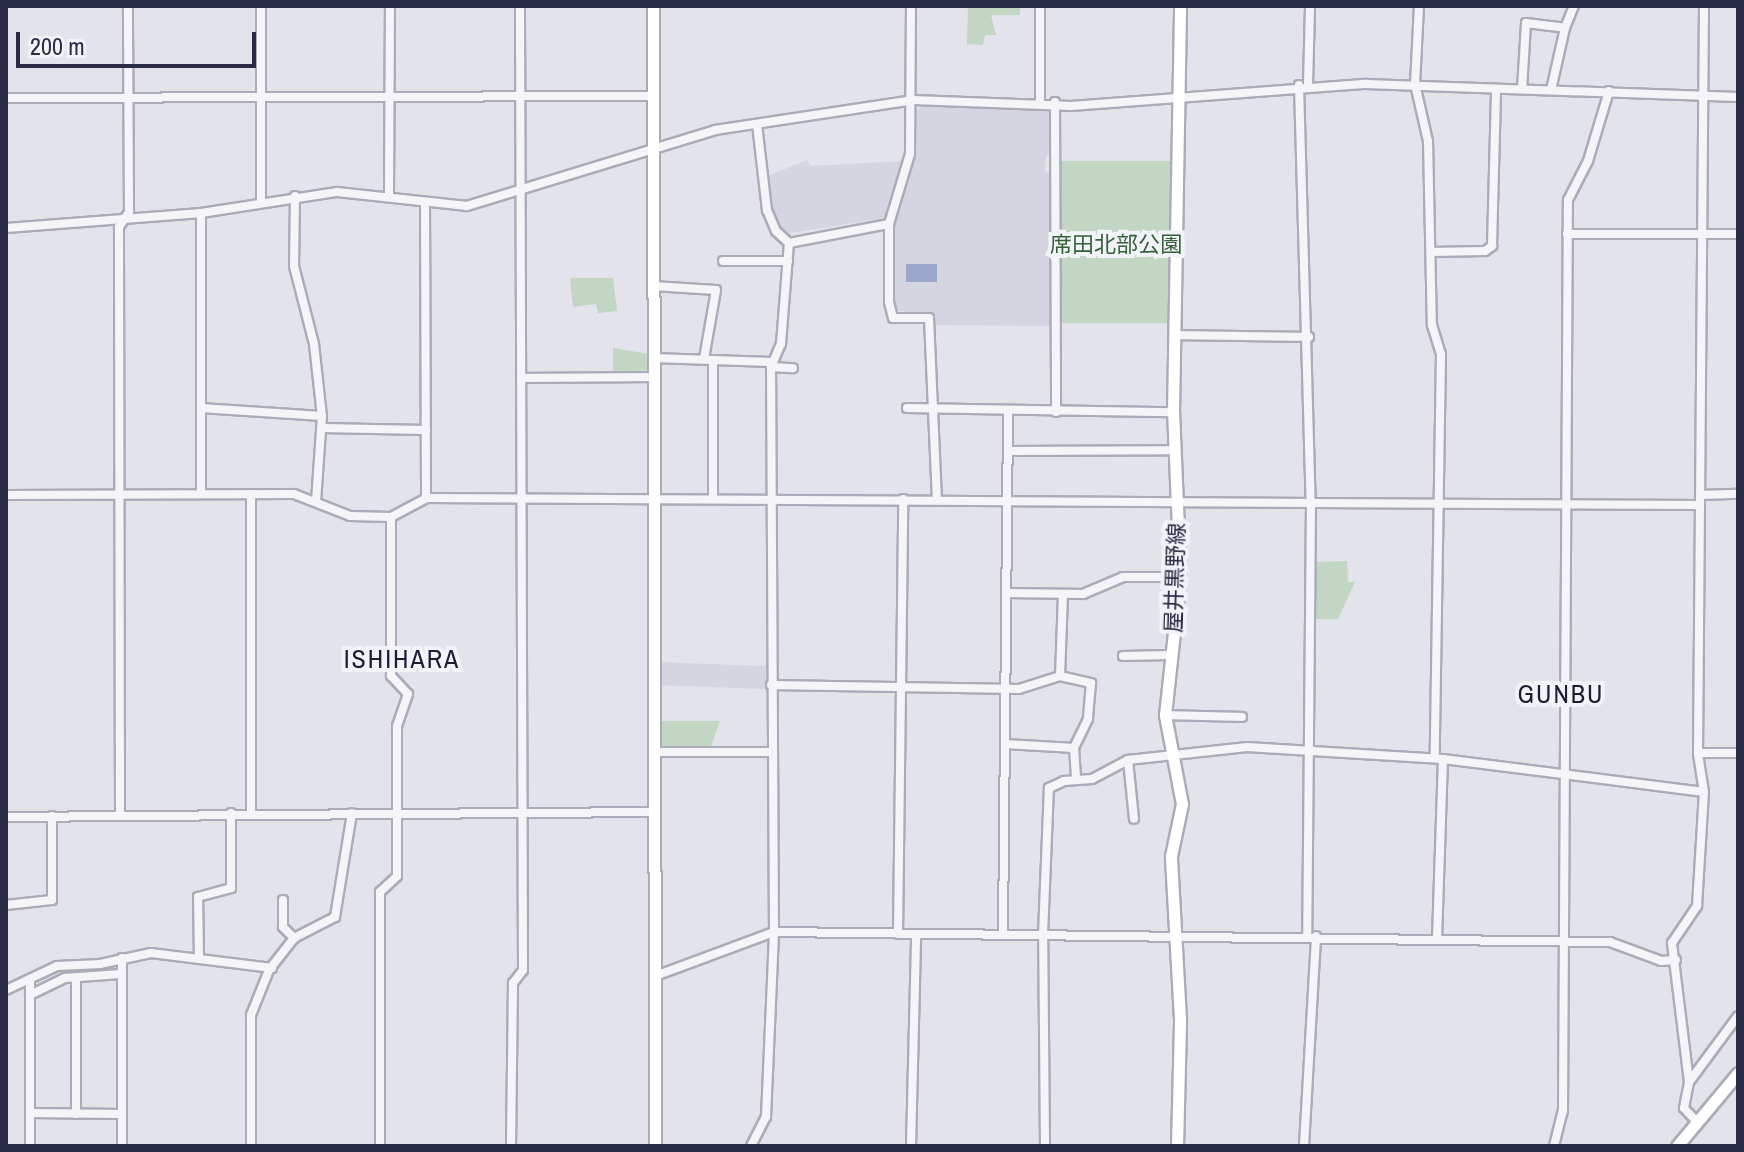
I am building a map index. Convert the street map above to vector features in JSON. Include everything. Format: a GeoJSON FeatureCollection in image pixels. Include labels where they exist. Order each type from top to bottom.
{"type":"FeatureCollection","features":[{"type":"Feature","properties":{"kind":"street"},"geometry":{"type":"LineString","coordinates":[[120,816],[119,227],[129,212],[128,6]]}},
{"type":"Feature","properties":{"kind":"street"},"geometry":{"type":"LineString","coordinates":[[261,6],[261,202]]}},
{"type":"Feature","properties":{"kind":"street"},"geometry":{"type":"LineString","coordinates":[[389,194],[390,6]]}},
{"type":"Feature","properties":{"kind":"street"},"geometry":{"type":"LineString","coordinates":[[511,1146],[513,983],[523,970],[520,6]]}},
{"type":"Feature","properties":{"kind":"street"},"geometry":{"type":"LineString","coordinates":[[653,6],[655,1146]]}},
{"type":"Feature","properties":{"kind":"street"},"geometry":{"type":"LineString","coordinates":[[911,6],[909,96],[914,100]]}},
{"type":"Feature","properties":{"kind":"street"},"geometry":{"type":"LineString","coordinates":[[1040,6],[1040,101]]}},
{"type":"Feature","properties":{"kind":"street","name":"屋井黒野線"},"geometry":{"type":"LineString","coordinates":[[1177,1146],[1180,1047],[1171,856],[1182,804],[1168,753],[1165,715],[1180,577],[1173,412],[1180,6]]}},
{"type":"Feature","properties":{"kind":"street"},"geometry":{"type":"LineString","coordinates":[[1304,1146],[1311,936],[1308,748],[1311,503],[1304,85],[1310,6]]}},
{"type":"Feature","properties":{"kind":"street"},"geometry":{"type":"LineString","coordinates":[[1419,6],[1415,84],[1428,141],[1432,325],[1441,354],[1437,939]]}},
{"type":"Feature","properties":{"kind":"street"},"geometry":{"type":"LineString","coordinates":[[1551,90],[1565,28],[1574,6]]}},
{"type":"Feature","properties":{"kind":"street"},"geometry":{"type":"LineString","coordinates":[[1697,1122],[1684,1108],[1689,1082],[1672,943],[1697,906],[1704,792],[1698,753],[1704,6]]}},
{"type":"Feature","properties":{"kind":"street"},"geometry":{"type":"LineString","coordinates":[[1522,89],[1526,23],[1565,28]]}},
{"type":"Feature","properties":{"kind":"street"},"geometry":{"type":"LineString","coordinates":[[6,228],[201,213],[295,196],[389,194],[425,202],[467,206],[652,148],[757,124],[914,100],[1040,101],[1071,106],[1304,85],[1415,84],[1738,97]]}},
{"type":"Feature","properties":{"kind":"street"},"geometry":{"type":"LineString","coordinates":[[1431,252],[1492,246],[1496,89]]}},
{"type":"Feature","properties":{"kind":"street"},"geometry":{"type":"LineString","coordinates":[[1554,1146],[1563,1111],[1568,200],[1588,161],[1609,91]]}},
{"type":"Feature","properties":{"kind":"street"},"geometry":{"type":"LineString","coordinates":[[6,98],[651,96]]}},
{"type":"Feature","properties":{"kind":"street"},"geometry":{"type":"LineString","coordinates":[[914,100],[910,154],[889,224],[893,318],[929,318],[929,410],[937,499]]}},
{"type":"Feature","properties":{"kind":"street"},"geometry":{"type":"LineString","coordinates":[[1055,102],[1056,412]]}},
{"type":"Feature","properties":{"kind":"street"},"geometry":{"type":"LineString","coordinates":[[757,124],[767,210],[776,231],[789,243]]}},
{"type":"Feature","properties":{"kind":"street"},"geometry":{"type":"LineString","coordinates":[[295,196],[294,266],[314,344],[322,416],[316,502]]}},
{"type":"Feature","properties":{"kind":"street"},"geometry":{"type":"LineString","coordinates":[[425,202],[426,498]]}},
{"type":"Feature","properties":{"kind":"street"},"geometry":{"type":"LineString","coordinates":[[201,213],[201,494]]}},
{"type":"Feature","properties":{"kind":"street"},"geometry":{"type":"LineString","coordinates":[[789,243],[889,224]]}},
{"type":"Feature","properties":{"kind":"street"},"geometry":{"type":"LineString","coordinates":[[1567,234],[1738,234]]}},
{"type":"Feature","properties":{"kind":"street"},"geometry":{"type":"LineString","coordinates":[[751,1146],[766,1117],[774,932],[770,752],[771,365],[781,344],[789,243]]}},
{"type":"Feature","properties":{"kind":"street"},"geometry":{"type":"LineString","coordinates":[[723,261],[788,261]]}},
{"type":"Feature","properties":{"kind":"street"},"geometry":{"type":"LineString","coordinates":[[653,286],[716,290],[709,360],[713,497]]}},
{"type":"Feature","properties":{"kind":"street"},"geometry":{"type":"LineString","coordinates":[[1174,335],[1309,337]]}},
{"type":"Feature","properties":{"kind":"street"},"geometry":{"type":"LineString","coordinates":[[653,358],[793,368]]}},
{"type":"Feature","properties":{"kind":"street"},"geometry":{"type":"LineString","coordinates":[[521,378],[653,377]]}},
{"type":"Feature","properties":{"kind":"street"},"geometry":{"type":"LineString","coordinates":[[201,408],[322,416]]}},
{"type":"Feature","properties":{"kind":"street"},"geometry":{"type":"LineString","coordinates":[[907,408],[1173,412]]}},
{"type":"Feature","properties":{"kind":"street"},"geometry":{"type":"LineString","coordinates":[[1003,935],[1008,411]]}},
{"type":"Feature","properties":{"kind":"street"},"geometry":{"type":"LineString","coordinates":[[322,428],[426,430]]}},
{"type":"Feature","properties":{"kind":"street"},"geometry":{"type":"LineString","coordinates":[[1008,451],[1173,450]]}},
{"type":"Feature","properties":{"kind":"street"},"geometry":{"type":"LineString","coordinates":[[251,494],[251,813]]}},
{"type":"Feature","properties":{"kind":"street"},"geometry":{"type":"LineString","coordinates":[[6,495],[294,494],[350,516],[391,517],[426,498],[771,496],[1699,505]]}},
{"type":"Feature","properties":{"kind":"street"},"geometry":{"type":"LineString","coordinates":[[1700,495],[1738,494]]}},
{"type":"Feature","properties":{"kind":"street"},"geometry":{"type":"LineString","coordinates":[[898,934],[903,499]]}},
{"type":"Feature","properties":{"kind":"street"},"geometry":{"type":"LineString","coordinates":[[380,1146],[380,892],[397,876],[397,726],[408,694],[391,676],[391,517]]}},
{"type":"Feature","properties":{"kind":"street"},"geometry":{"type":"LineString","coordinates":[[1007,593],[1083,594],[1123,577],[1180,577]]}},
{"type":"Feature","properties":{"kind":"street"},"geometry":{"type":"LineString","coordinates":[[1060,676],[1063,595]]}},
{"type":"Feature","properties":{"kind":"street"},"geometry":{"type":"LineString","coordinates":[[1123,656],[1171,655]]}},
{"type":"Feature","properties":{"kind":"street"},"geometry":{"type":"LineString","coordinates":[[771,685],[1019,689],[1060,676],[1091,683],[1088,719],[1074,748],[1076,779]]}},
{"type":"Feature","properties":{"kind":"street"},"geometry":{"type":"LineString","coordinates":[[1165,715],[1242,717]]}},
{"type":"Feature","properties":{"kind":"street"},"geometry":{"type":"LineString","coordinates":[[1005,744],[1074,748]]}},
{"type":"Feature","properties":{"kind":"street"},"geometry":{"type":"LineString","coordinates":[[1045,1146],[1043,935],[1049,788],[1076,779],[1092,779],[1128,760],[1168,753],[1308,748],[1439,758],[1704,792]]}},
{"type":"Feature","properties":{"kind":"street"},"geometry":{"type":"LineString","coordinates":[[655,752],[770,752]]}},
{"type":"Feature","properties":{"kind":"street"},"geometry":{"type":"LineString","coordinates":[[1698,753],[1738,753]]}},
{"type":"Feature","properties":{"kind":"street"},"geometry":{"type":"LineString","coordinates":[[1128,760],[1134,819]]}},
{"type":"Feature","properties":{"kind":"street"},"geometry":{"type":"LineString","coordinates":[[1132,794],[1142,794]]}},
{"type":"Feature","properties":{"kind":"street"},"geometry":{"type":"LineString","coordinates":[[6,817],[654,812]]}},
{"type":"Feature","properties":{"kind":"street"},"geometry":{"type":"LineString","coordinates":[[199,958],[198,897],[231,888],[231,813]]}},
{"type":"Feature","properties":{"kind":"street"},"geometry":{"type":"LineString","coordinates":[[251,1146],[251,1015],[273,968],[294,938],[335,917],[352,813]]}},
{"type":"Feature","properties":{"kind":"street"},"geometry":{"type":"LineString","coordinates":[[6,905],[52,900],[52,816]]}},
{"type":"Feature","properties":{"kind":"street"},"geometry":{"type":"LineString","coordinates":[[283,900],[283,927],[294,938]]}},
{"type":"Feature","properties":{"kind":"street"},"geometry":{"type":"LineString","coordinates":[[655,976],[774,932],[1311,936],[1610,942],[1661,961],[1676,960]]}},
{"type":"Feature","properties":{"kind":"street"},"geometry":{"type":"LineString","coordinates":[[911,1146],[916,934]]}},
{"type":"Feature","properties":{"kind":"street"},"geometry":{"type":"LineString","coordinates":[[6,990],[57,966],[100,964],[173,952],[273,968]]}},
{"type":"Feature","properties":{"kind":"street"},"geometry":{"type":"LineString","coordinates":[[122,958],[122,1146]]}},
{"type":"Feature","properties":{"kind":"street"},"geometry":{"type":"LineString","coordinates":[[30,995],[55,981],[121,974]]}},
{"type":"Feature","properties":{"kind":"street"},"geometry":{"type":"LineString","coordinates":[[76,978],[76,1114]]}},
{"type":"Feature","properties":{"kind":"street"},"geometry":{"type":"LineString","coordinates":[[30,980],[30,1146]]}},
{"type":"Feature","properties":{"kind":"street"},"geometry":{"type":"LineString","coordinates":[[1689,1082],[1738,1016]]}},
{"type":"Feature","properties":{"kind":"street"},"geometry":{"type":"LineString","coordinates":[[1677,1146],[1738,1073]]}},
{"type":"Feature","properties":{"kind":"street"},"geometry":{"type":"LineString","coordinates":[[30,1113],[122,1114]]}},
{"type":"Feature","properties":{"kind":"shaded area"},"geometry":{"type":"Polygon","coordinates":[[[923,105],[1051,108],[1052,152],[1046,156],[1045,171],[1051,175],[1053,326],[932,325],[933,315],[893,310],[890,253],[896,206],[914,158],[917,111],[923,105]]]}},
{"type":"Feature","properties":{"kind":"shaded area"},"geometry":{"type":"Polygon","coordinates":[[[807,160],[810,166],[903,161],[887,218],[784,234],[770,205],[768,176],[807,160]]]}},
{"type":"Feature","properties":{"kind":"shaded area"},"geometry":{"type":"Polygon","coordinates":[[[660,662],[766,666],[765,689],[659,685],[660,662]]]}},
{"type":"Feature","properties":{"kind":"green space"},"geometry":{"type":"Polygon","coordinates":[[[968,6],[1035,8],[1020,8],[1020,15],[991,15],[996,35],[985,35],[983,45],[967,44],[968,6]]]}},
{"type":"Feature","properties":{"kind":"green space","name":"席田北部公園"},"geometry":{"type":"Polygon","coordinates":[[[1060,161],[1173,161],[1173,323],[1060,323],[1060,161]]]}},
{"type":"Feature","properties":{"kind":"green space"},"geometry":{"type":"Polygon","coordinates":[[[570,278],[613,278],[617,311],[598,313],[596,304],[573,307],[570,278]]]}},
{"type":"Feature","properties":{"kind":"green space"},"geometry":{"type":"Polygon","coordinates":[[[613,348],[649,354],[648,370],[613,374],[613,348]]]}},
{"type":"Feature","properties":{"kind":"green space"},"geometry":{"type":"Polygon","coordinates":[[[1347,561],[1348,582],[1355,582],[1338,619],[1311,619],[1314,562],[1347,561]]]}},
{"type":"Feature","properties":{"kind":"green space"},"geometry":{"type":"Polygon","coordinates":[[[661,721],[720,721],[710,749],[661,749],[661,721]]]}},
{"type":"Feature","properties":{"kind":"water"},"geometry":{"type":"Polygon","coordinates":[[[906,264],[937,264],[937,282],[906,282],[906,264]]]}},
{"type":"Feature","properties":{"kind":"district","name":"ISHIHARA"},"geometry":{"type":"Point","coordinates":[402,659]}},
{"type":"Feature","properties":{"kind":"district","name":"GUNBU"},"geometry":{"type":"Point","coordinates":[1561,694]}}]}
